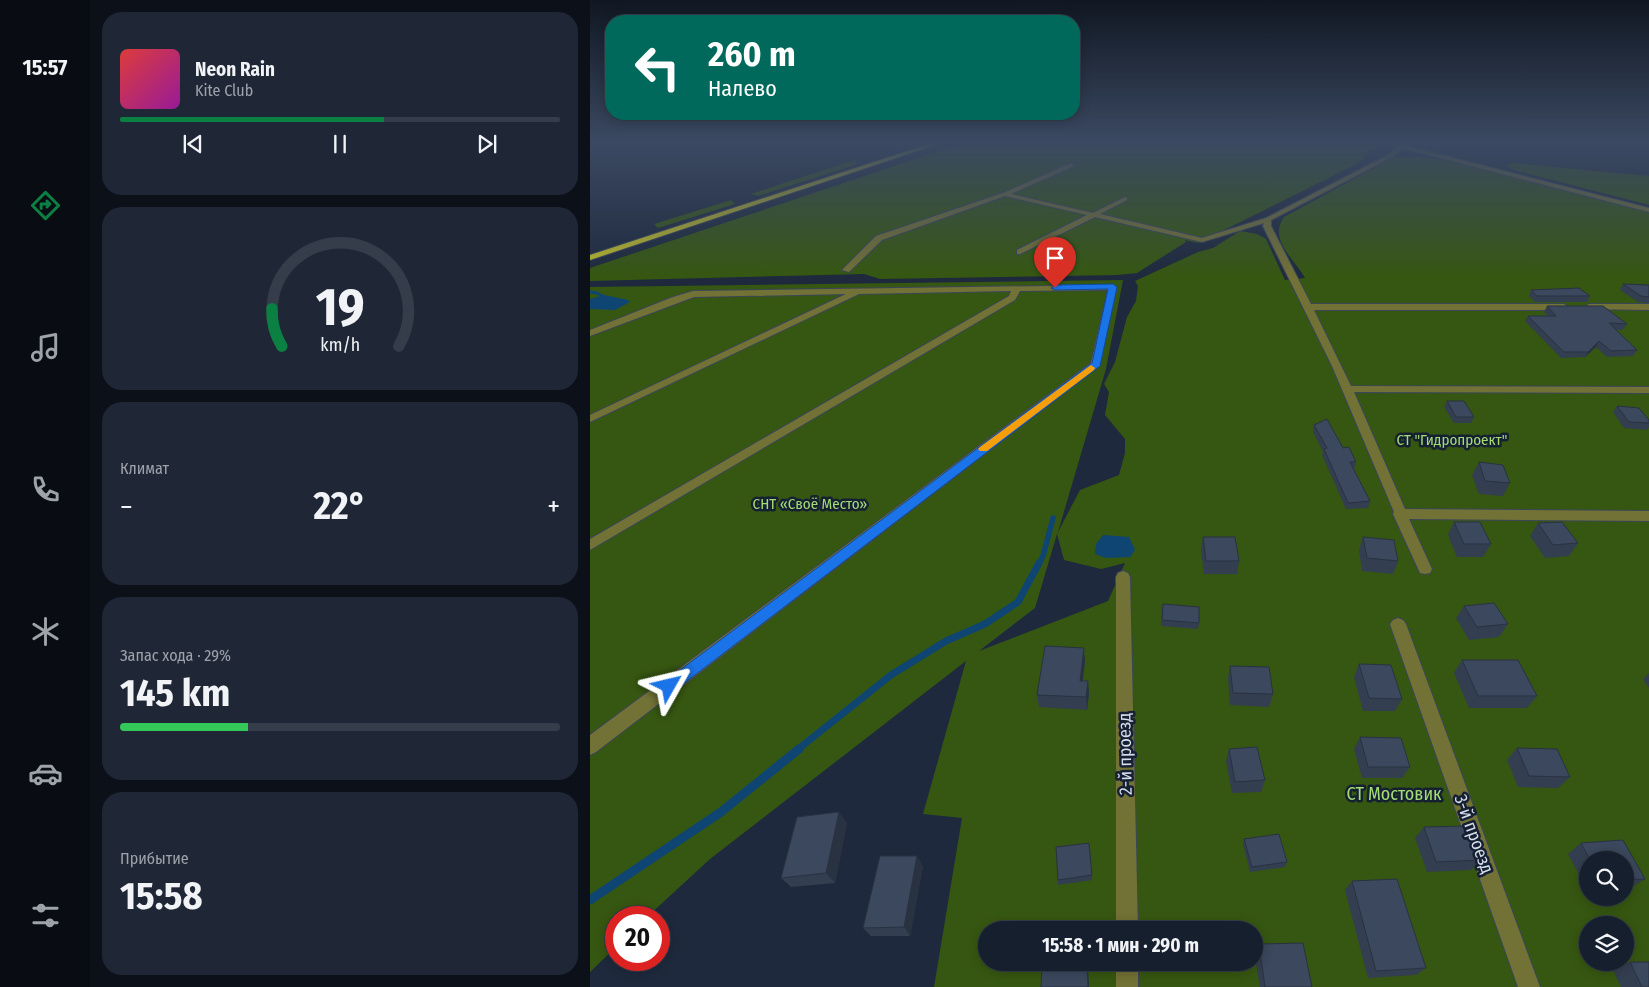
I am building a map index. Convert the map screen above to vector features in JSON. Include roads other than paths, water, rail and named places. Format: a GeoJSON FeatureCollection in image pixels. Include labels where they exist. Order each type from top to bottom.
{"type":"FeatureCollection","features":[{"type":"Feature","properties":{"kind":"main road"},"geometry":{"type":"LineString","coordinates":[[590,258],[805,187]]}},
{"type":"Feature","properties":{"kind":"street"},"geometry":{"type":"LineString","coordinates":[[846,270],[879,238],[1020,187]]}},
{"type":"Feature","properties":{"kind":"street"},"geometry":{"type":"LineString","coordinates":[[1005,194],[1202,240],[1268,219],[1330,187]]}},
{"type":"Feature","properties":{"kind":"street"},"geometry":{"type":"LineString","coordinates":[[1561,187],[1649,210]]}},
{"type":"Feature","properties":{"kind":"street"},"geometry":{"type":"LineString","coordinates":[[1020,252],[1125,199]]}},
{"type":"Feature","properties":{"kind":"street"},"geometry":{"type":"LineString","coordinates":[[1268,219],[1267,226],[1309,307],[1347,389],[1424,569]]}},
{"type":"Feature","properties":{"kind":"street"},"geometry":{"type":"LineString","coordinates":[[590,333],[693,294],[1113,287],[1096,364],[590,746]]}},
{"type":"Feature","properties":{"kind":"street"},"geometry":{"type":"LineString","coordinates":[[590,545],[1012,298],[1016,288]]}},
{"type":"Feature","properties":{"kind":"street"},"geometry":{"type":"LineString","coordinates":[[590,419],[860,291]]}},
{"type":"Feature","properties":{"kind":"street"},"geometry":{"type":"LineString","coordinates":[[1309,307],[1571,307]]}},
{"type":"Feature","properties":{"kind":"street"},"geometry":{"type":"LineString","coordinates":[[1581,307],[1649,307]]}},
{"type":"Feature","properties":{"kind":"street"},"geometry":{"type":"LineString","coordinates":[[1347,389],[1649,390]]}},
{"type":"Feature","properties":{"kind":"street"},"geometry":{"type":"LineString","coordinates":[[1399,514],[1649,516]]}},
{"type":"Feature","properties":{"kind":"street","name":"2-й проезд"},"geometry":{"type":"LineString","coordinates":[[1123,577],[1126,921]]}},
{"type":"Feature","properties":{"kind":"street","name":"3-й проезд"},"geometry":{"type":"LineString","coordinates":[[1398,624],[1529,987]]}},
{"type":"Feature","properties":{"kind":"street"},"geometry":{"type":"LineString","coordinates":[[1127,971],[1127,987]]}},
{"type":"Feature","properties":{"kind":"water"},"geometry":{"type":"Polygon","coordinates":[[[604,295],[630,302],[615,310],[590,309],[590,299],[604,295]]]}},
{"type":"Feature","properties":{"kind":"water"},"geometry":{"type":"Polygon","coordinates":[[[1103,535],[1129,537],[1135,550],[1130,557],[1106,558],[1095,554],[1096,544],[1103,535]]]}},
{"type":"Feature","properties":{"kind":"waterway"},"geometry":{"type":"LineString","coordinates":[[590,292],[597,293],[608,299]]}},
{"type":"Feature","properties":{"kind":"waterway"},"geometry":{"type":"LineString","coordinates":[[1039,564],[1053,518]]}},
{"type":"Feature","properties":{"kind":"waterway"},"geometry":{"type":"LineString","coordinates":[[797,750],[891,675],[946,641],[985,624],[1018,602],[1039,563]]}},
{"type":"Feature","properties":{"kind":"waterway"},"geometry":{"type":"LineString","coordinates":[[590,900],[721,812],[799,749]]}},
{"type":"Feature","properties":{"kind":"park label","name":"СТ \"Гидропроект\""},"geometry":{"type":"Point","coordinates":[1452,440]}},
{"type":"Feature","properties":{"kind":"park label","name":"СНТ «Своё Место»"},"geometry":{"type":"Point","coordinates":[810,504]}},
{"type":"Feature","properties":{"kind":"park label","name":"СТ Мостовик"},"geometry":{"type":"Point","coordinates":[1394,794]}}]}
